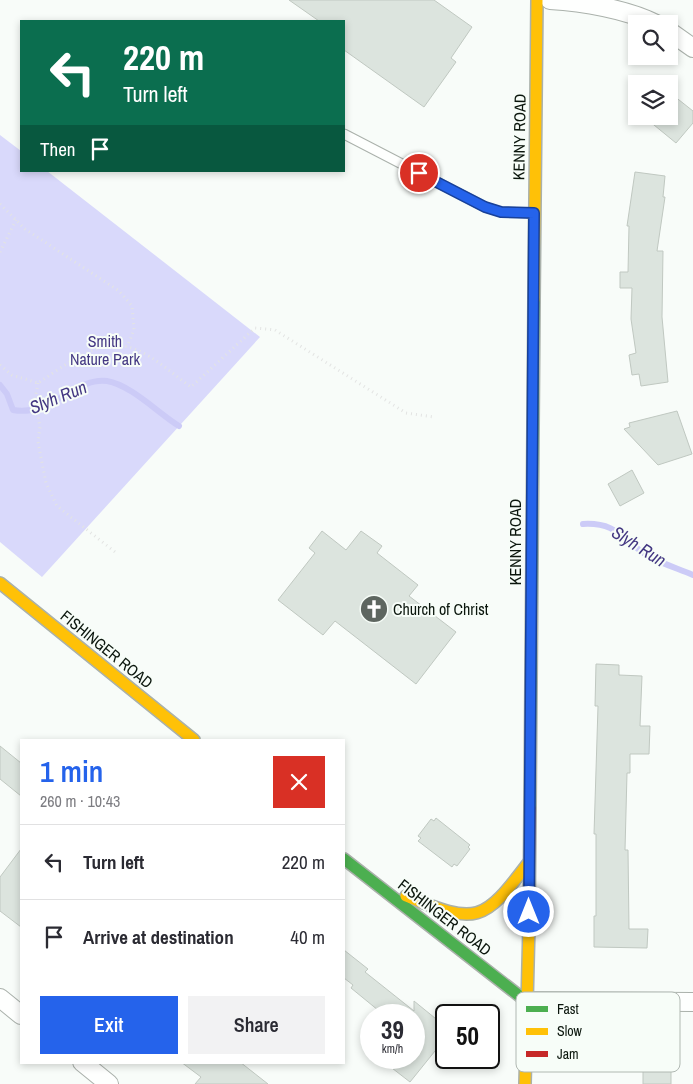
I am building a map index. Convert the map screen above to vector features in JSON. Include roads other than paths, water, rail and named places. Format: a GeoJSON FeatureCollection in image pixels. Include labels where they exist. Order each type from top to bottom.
{"type":"FeatureCollection","features":[{"type":"Feature","properties":{"kind":"main road","name":"KENNY ROAD"},"geometry":{"type":"LineString","coordinates":[[526,992],[537,0]]}},
{"type":"Feature","properties":{"kind":"main road","name":"FISHINGER ROAD"},"geometry":{"type":"LineString","coordinates":[[0,583],[193,739]]}},
{"type":"Feature","properties":{"kind":"main road","name":"FISHINGER ROAD"},"geometry":{"type":"LineString","coordinates":[[345,860],[516,993]]}},
{"type":"Feature","properties":{"kind":"main road"},"geometry":{"type":"LineString","coordinates":[[373,882],[448,914],[466,916],[486,911],[496,904],[528,862]]}},
{"type":"Feature","properties":{"kind":"street"},"geometry":{"type":"LineString","coordinates":[[550,0],[574,2],[632,15]]}},
{"type":"Feature","properties":{"kind":"street"},"geometry":{"type":"LineString","coordinates":[[678,37],[693,48]]}},
{"type":"Feature","properties":{"kind":"street"},"geometry":{"type":"LineString","coordinates":[[0,998],[19,1008]]}},
{"type":"Feature","properties":{"kind":"street"},"geometry":{"type":"LineString","coordinates":[[680,1002],[693,1002]]}},
{"type":"Feature","properties":{"kind":"street"},"geometry":{"type":"LineString","coordinates":[[84,1064],[109,1084]]}},
{"type":"Feature","properties":{"kind":"lane"},"geometry":{"type":"LineString","coordinates":[[345,135],[485,207],[501,212],[534,213]]}},
{"type":"Feature","properties":{"kind":"waterway","name":"Slyh Run"},"geometry":{"type":"LineString","coordinates":[[0,385],[7,394],[13,410],[27,411],[51,403],[84,385],[95,381],[107,381],[135,394],[179,426]]}},
{"type":"Feature","properties":{"kind":"waterway","name":"Slyh Run"},"geometry":{"type":"LineString","coordinates":[[583,524],[595,524],[613,529],[650,557],[693,575]]}},
{"type":"Feature","properties":{"kind":"place","name":"Church of Christ"},"geometry":{"type":"Point","coordinates":[374,609]}},
{"type":"Feature","properties":{"kind":"park label","name":"Smith Nature Park"},"geometry":{"type":"Point","coordinates":[105,350]}}]}
